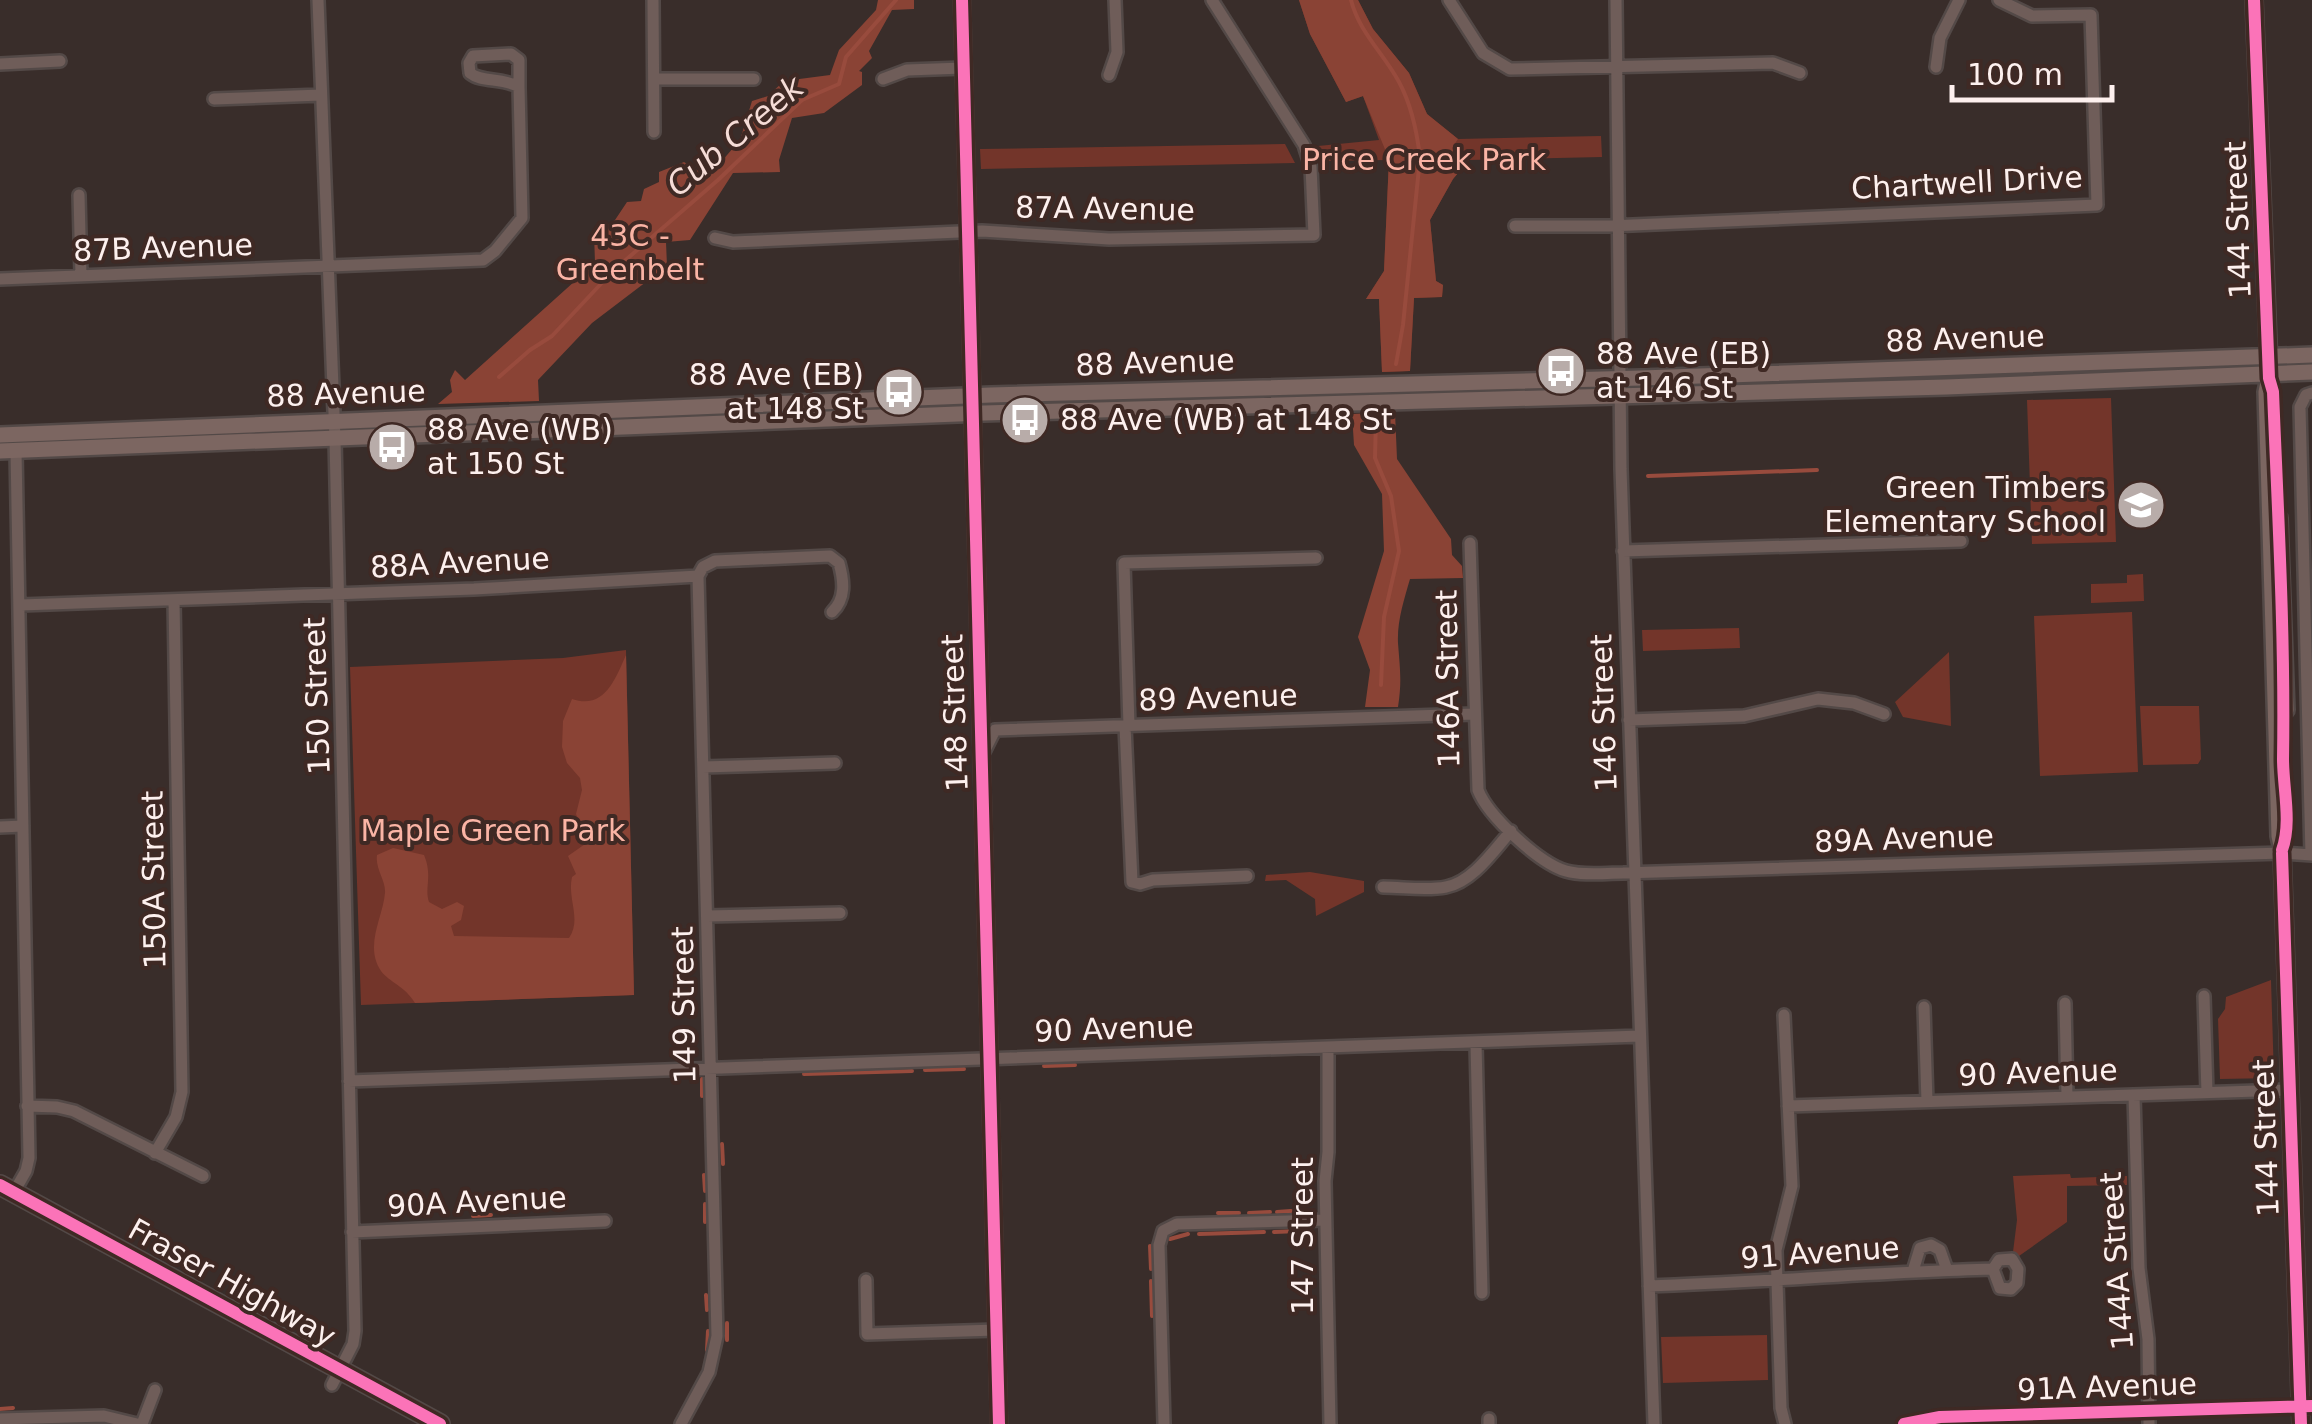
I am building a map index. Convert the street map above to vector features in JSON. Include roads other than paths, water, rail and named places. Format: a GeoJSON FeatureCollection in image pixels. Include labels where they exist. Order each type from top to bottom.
{"type":"FeatureCollection","features":[{"type":"Feature","properties":{"kind":"main road","name":"144 Street"},"geometry":{"type":"LineString","coordinates":[[2254,0],[2269,376],[2266,392],[2279,840],[2306,1406],[2301,1424]]}},
{"type":"Feature","properties":{"kind":"main road","name":"88 Avenue"},"geometry":{"type":"LineString","coordinates":[[0,435],[970,396],[2312,355]]}},
{"type":"Feature","properties":{"kind":"main road","name":"88 Avenue"},"geometry":{"type":"LineString","coordinates":[[8,451],[971,414],[2312,372]]}},
{"type":"Feature","properties":{"kind":"main road","name":"Fraser Highway"},"geometry":{"type":"LineString","coordinates":[[7,1189],[336,1378],[440,1424]]}},
{"type":"Feature","properties":{"kind":"street","name":"150 Street"},"geometry":{"type":"LineString","coordinates":[[318,0],[336,439],[354,1338],[336,1378]]}},
{"type":"Feature","properties":{"kind":"street"},"geometry":{"type":"LineString","coordinates":[[653,0],[654,132]]}},
{"type":"Feature","properties":{"kind":"street","name":"148 Street"},"geometry":{"type":"LineString","coordinates":[[962,0],[999,1424]]}},
{"type":"Feature","properties":{"kind":"street"},"geometry":{"type":"LineString","coordinates":[[1109,75],[1117,52],[1115,0]]}},
{"type":"Feature","properties":{"kind":"street","name":"87A Avenue"},"geometry":{"type":"LineString","coordinates":[[716,238],[734,242],[968,232],[1132,239],[1314,235],[1312,175],[1304,145],[1212,0]]}},
{"type":"Feature","properties":{"kind":"street"},"geometry":{"type":"LineString","coordinates":[[1449,0],[1478,47],[1503,67],[1527,71],[1774,63],[1800,74]]}},
{"type":"Feature","properties":{"kind":"street","name":"146 Street"},"geometry":{"type":"LineString","coordinates":[[1616,0],[1623,552],[1654,1424]]}},
{"type":"Feature","properties":{"kind":"street"},"geometry":{"type":"LineString","coordinates":[[1936,68],[1940,38],[1959,0]]}},
{"type":"Feature","properties":{"kind":"street","name":"Chartwell Drive"},"geometry":{"type":"LineString","coordinates":[[1619,225],[2096,205],[2091,16],[2032,16],[1999,0]]}},
{"type":"Feature","properties":{"kind":"street"},"geometry":{"type":"LineString","coordinates":[[475,55],[516,56],[519,88],[504,79],[474,76],[469,68],[470,59],[475,55]]}},
{"type":"Feature","properties":{"kind":"street"},"geometry":{"type":"LineString","coordinates":[[0,64],[60,62]]}},
{"type":"Feature","properties":{"kind":"street"},"geometry":{"type":"LineString","coordinates":[[883,79],[907,70],[964,68]]}},
{"type":"Feature","properties":{"kind":"street"},"geometry":{"type":"LineString","coordinates":[[656,79],[754,79]]}},
{"type":"Feature","properties":{"kind":"street","name":"87B Avenue"},"geometry":{"type":"LineString","coordinates":[[0,279],[474,262],[491,255],[516,228],[523,213],[519,88]]}},
{"type":"Feature","properties":{"kind":"street"},"geometry":{"type":"LineString","coordinates":[[214,99],[321,95]]}},
{"type":"Feature","properties":{"kind":"street"},"geometry":{"type":"LineString","coordinates":[[79,194],[81,276]]}},
{"type":"Feature","properties":{"kind":"street"},"geometry":{"type":"LineString","coordinates":[[1515,226],[1619,225]]}},
{"type":"Feature","properties":{"kind":"street"},"geometry":{"type":"LineString","coordinates":[[2307,397],[2311,855]]}},
{"type":"Feature","properties":{"kind":"street"},"geometry":{"type":"LineString","coordinates":[[7,1189],[28,1166],[20,605],[8,451]]}},
{"type":"Feature","properties":{"kind":"street"},"geometry":{"type":"LineString","coordinates":[[1623,552],[1961,540]]}},
{"type":"Feature","properties":{"kind":"street","name":"146A Street"},"geometry":{"type":"LineString","coordinates":[[1470,543],[1478,790],[1486,807],[1510,831]]}},
{"type":"Feature","properties":{"kind":"street","name":"88A Avenue"},"geometry":{"type":"LineString","coordinates":[[20,605],[698,576],[705,565],[715,561],[830,556],[840,563],[842,583],[841,602],[832,612]]}},
{"type":"Feature","properties":{"kind":"street"},"geometry":{"type":"LineString","coordinates":[[1247,876],[1132,882],[1124,563],[1316,558]]}},
{"type":"Feature","properties":{"kind":"street","name":"149 Street"},"geometry":{"type":"LineString","coordinates":[[680,1424],[709,1372],[717,1336],[698,576]]}},
{"type":"Feature","properties":{"kind":"street","name":"150A Street"},"geometry":{"type":"LineString","coordinates":[[155,1153],[179,1110],[183,1078],[174,600]]}},
{"type":"Feature","properties":{"kind":"street"},"geometry":{"type":"LineString","coordinates":[[1629,720],[1744,716],[1818,699],[1854,703],[1884,714]]}},
{"type":"Feature","properties":{"kind":"street","name":"89 Avenue"},"geometry":{"type":"LineString","coordinates":[[982,758],[994,730],[1474,714]]}},
{"type":"Feature","properties":{"kind":"street"},"geometry":{"type":"LineString","coordinates":[[703,767],[836,762]]}},
{"type":"Feature","properties":{"kind":"street"},"geometry":{"type":"LineString","coordinates":[[0,827],[23,826]]}},
{"type":"Feature","properties":{"kind":"street"},"geometry":{"type":"LineString","coordinates":[[1383,887],[1448,887],[1464,880],[1510,831]]}},
{"type":"Feature","properties":{"kind":"street","name":"89A Avenue"},"geometry":{"type":"LineString","coordinates":[[1510,831],[1560,869],[1582,873],[2282,851],[2311,855]]}},
{"type":"Feature","properties":{"kind":"street"},"geometry":{"type":"LineString","coordinates":[[707,916],[840,913]]}},
{"type":"Feature","properties":{"kind":"street"},"geometry":{"type":"LineString","coordinates":[[2204,996],[2207,1093]]}},
{"type":"Feature","properties":{"kind":"street"},"geometry":{"type":"LineString","coordinates":[[2065,1003],[2067,1097]]}},
{"type":"Feature","properties":{"kind":"street"},"geometry":{"type":"LineString","coordinates":[[1924,1008],[1927,1102]]}},
{"type":"Feature","properties":{"kind":"street"},"geometry":{"type":"LineString","coordinates":[[1784,1015],[1792,1186],[1776,1250],[1781,1408],[1785,1424]]}},
{"type":"Feature","properties":{"kind":"street","name":"90 Avenue"},"geometry":{"type":"LineString","coordinates":[[349,1080],[1640,1036]]}},
{"type":"Feature","properties":{"kind":"street"},"geometry":{"type":"LineString","coordinates":[[1476,1044],[1482,1294]]}},
{"type":"Feature","properties":{"kind":"street","name":"147 Street"},"geometry":{"type":"LineString","coordinates":[[1328,1048],[1325,1220],[1330,1424]]}},
{"type":"Feature","properties":{"kind":"street","name":"90 Avenue"},"geometry":{"type":"LineString","coordinates":[[1788,1106],[2290,1090]]}},
{"type":"Feature","properties":{"kind":"street","name":"144A Street"},"geometry":{"type":"LineString","coordinates":[[2134,1095],[2139,1268],[2148,1339],[2149,1418]]}},
{"type":"Feature","properties":{"kind":"street"},"geometry":{"type":"LineString","coordinates":[[27,1106],[74,1112],[203,1176]]}},
{"type":"Feature","properties":{"kind":"street"},"geometry":{"type":"LineString","coordinates":[[1164,1424],[1159,1245],[1163,1231],[1177,1224],[1325,1220]]}},
{"type":"Feature","properties":{"kind":"street","name":"90A Avenue"},"geometry":{"type":"LineString","coordinates":[[352,1232],[605,1221]]}},
{"type":"Feature","properties":{"kind":"street"},"geometry":{"type":"LineString","coordinates":[[1913,1271],[1920,1248],[1930,1245],[1940,1250],[1947,1270]]}},
{"type":"Feature","properties":{"kind":"street","name":"91 Avenue"},"geometry":{"type":"LineString","coordinates":[[1649,1286],[1993,1269]]}},
{"type":"Feature","properties":{"kind":"street"},"geometry":{"type":"LineString","coordinates":[[866,1280],[867,1334],[996,1330]]}},
{"type":"Feature","properties":{"kind":"street"},"geometry":{"type":"LineString","coordinates":[[0,1420],[104,1416],[140,1424],[156,1390]]}},
{"type":"Feature","properties":{"kind":"street","name":"91A Avenue"},"geometry":{"type":"LineString","coordinates":[[1904,1424],[1932,1417],[2149,1418],[2306,1406]]}},
{"type":"Feature","properties":{"kind":"waterway","name":"Cub Creek"},"geometry":{"type":"LineString","coordinates":[[499,377],[552,336],[613,271],[802,100],[839,84],[846,57],[896,0]]}},
{"type":"Feature","properties":{"kind":"waterway"},"geometry":{"type":"LineString","coordinates":[[1351,0],[1360,22],[1404,91],[1419,148],[1396,364]]}},
{"type":"Feature","properties":{"kind":"waterway"},"geometry":{"type":"LineString","coordinates":[[1376,417],[1375,458],[1391,496],[1399,551],[1384,617],[1381,685]]}},
{"type":"Feature","properties":{"kind":"waterway"},"geometry":{"type":"LineString","coordinates":[[1648,476],[1817,470]]}},
{"type":"Feature","properties":{"kind":"waterway"},"geometry":{"type":"LineString","coordinates":[[1044,1066],[1075,1065]]}},
{"type":"Feature","properties":{"kind":"waterway"},"geometry":{"type":"LineString","coordinates":[[925,1070],[964,1069]]}},
{"type":"Feature","properties":{"kind":"waterway"},"geometry":{"type":"LineString","coordinates":[[804,1074],[912,1071]]}},
{"type":"Feature","properties":{"kind":"waterway"},"geometry":{"type":"LineString","coordinates":[[702,1079],[702,1096]]}},
{"type":"Feature","properties":{"kind":"waterway"},"geometry":{"type":"LineString","coordinates":[[722,1144],[723,1164]]}},
{"type":"Feature","properties":{"kind":"waterway"},"geometry":{"type":"LineString","coordinates":[[704,1175],[705,1191]]}},
{"type":"Feature","properties":{"kind":"waterway"},"geometry":{"type":"LineString","coordinates":[[705,1204],[705,1222]]}},
{"type":"Feature","properties":{"kind":"waterway"},"geometry":{"type":"LineString","coordinates":[[1277,1212],[1291,1211]]}},
{"type":"Feature","properties":{"kind":"waterway"},"geometry":{"type":"LineString","coordinates":[[1249,1213],[1270,1212]]}},
{"type":"Feature","properties":{"kind":"waterway"},"geometry":{"type":"LineString","coordinates":[[1218,1213],[1239,1213]]}},
{"type":"Feature","properties":{"kind":"waterway"},"geometry":{"type":"LineString","coordinates":[[473,1216],[491,1215]]}},
{"type":"Feature","properties":{"kind":"waterway"},"geometry":{"type":"LineString","coordinates":[[1274,1232],[1299,1231]]}},
{"type":"Feature","properties":{"kind":"waterway"},"geometry":{"type":"LineString","coordinates":[[1199,1234],[1264,1232]]}},
{"type":"Feature","properties":{"kind":"waterway"},"geometry":{"type":"LineString","coordinates":[[1170,1239],[1188,1234]]}},
{"type":"Feature","properties":{"kind":"waterway"},"geometry":{"type":"LineString","coordinates":[[1150,1246],[1151,1269]]}},
{"type":"Feature","properties":{"kind":"waterway"},"geometry":{"type":"LineString","coordinates":[[1151,1281],[1152,1316]]}},
{"type":"Feature","properties":{"kind":"waterway"},"geometry":{"type":"LineString","coordinates":[[706,1295],[707,1310]]}},
{"type":"Feature","properties":{"kind":"waterway"},"geometry":{"type":"LineString","coordinates":[[727,1323],[727,1340]]}},
{"type":"Feature","properties":{"kind":"waterway"},"geometry":{"type":"LineString","coordinates":[[707,1350],[708,1331]]}},
{"type":"Feature","properties":{"kind":"waterway"},"geometry":{"type":"LineString","coordinates":[[0,1409],[13,1408]]}},
{"type":"Feature","properties":{"kind":"place","name":"88 Ave (EB) at 146 St"},"geometry":{"type":"Point","coordinates":[1561,371]}},
{"type":"Feature","properties":{"kind":"place","name":"88 Ave (EB) at 148 St"},"geometry":{"type":"Point","coordinates":[899,392]}},
{"type":"Feature","properties":{"kind":"place","name":"88 Ave (WB) at 148 St"},"geometry":{"type":"Point","coordinates":[1025,420]}},
{"type":"Feature","properties":{"kind":"place","name":"88 Ave (WB) at 150 St"},"geometry":{"type":"Point","coordinates":[392,447]}},
{"type":"Feature","properties":{"kind":"place","name":"Green Timbers Elementary School"},"geometry":{"type":"Point","coordinates":[2141,505]}},
{"type":"Feature","properties":{"kind":"park label","name":"Price Creek Park"},"geometry":{"type":"Point","coordinates":[1424,160]}},
{"type":"Feature","properties":{"kind":"park label","name":"43C - Greenbelt"},"geometry":{"type":"Point","coordinates":[630,253]}},
{"type":"Feature","properties":{"kind":"park label","name":"Maple Green Park"},"geometry":{"type":"Point","coordinates":[493,831]}}]}
